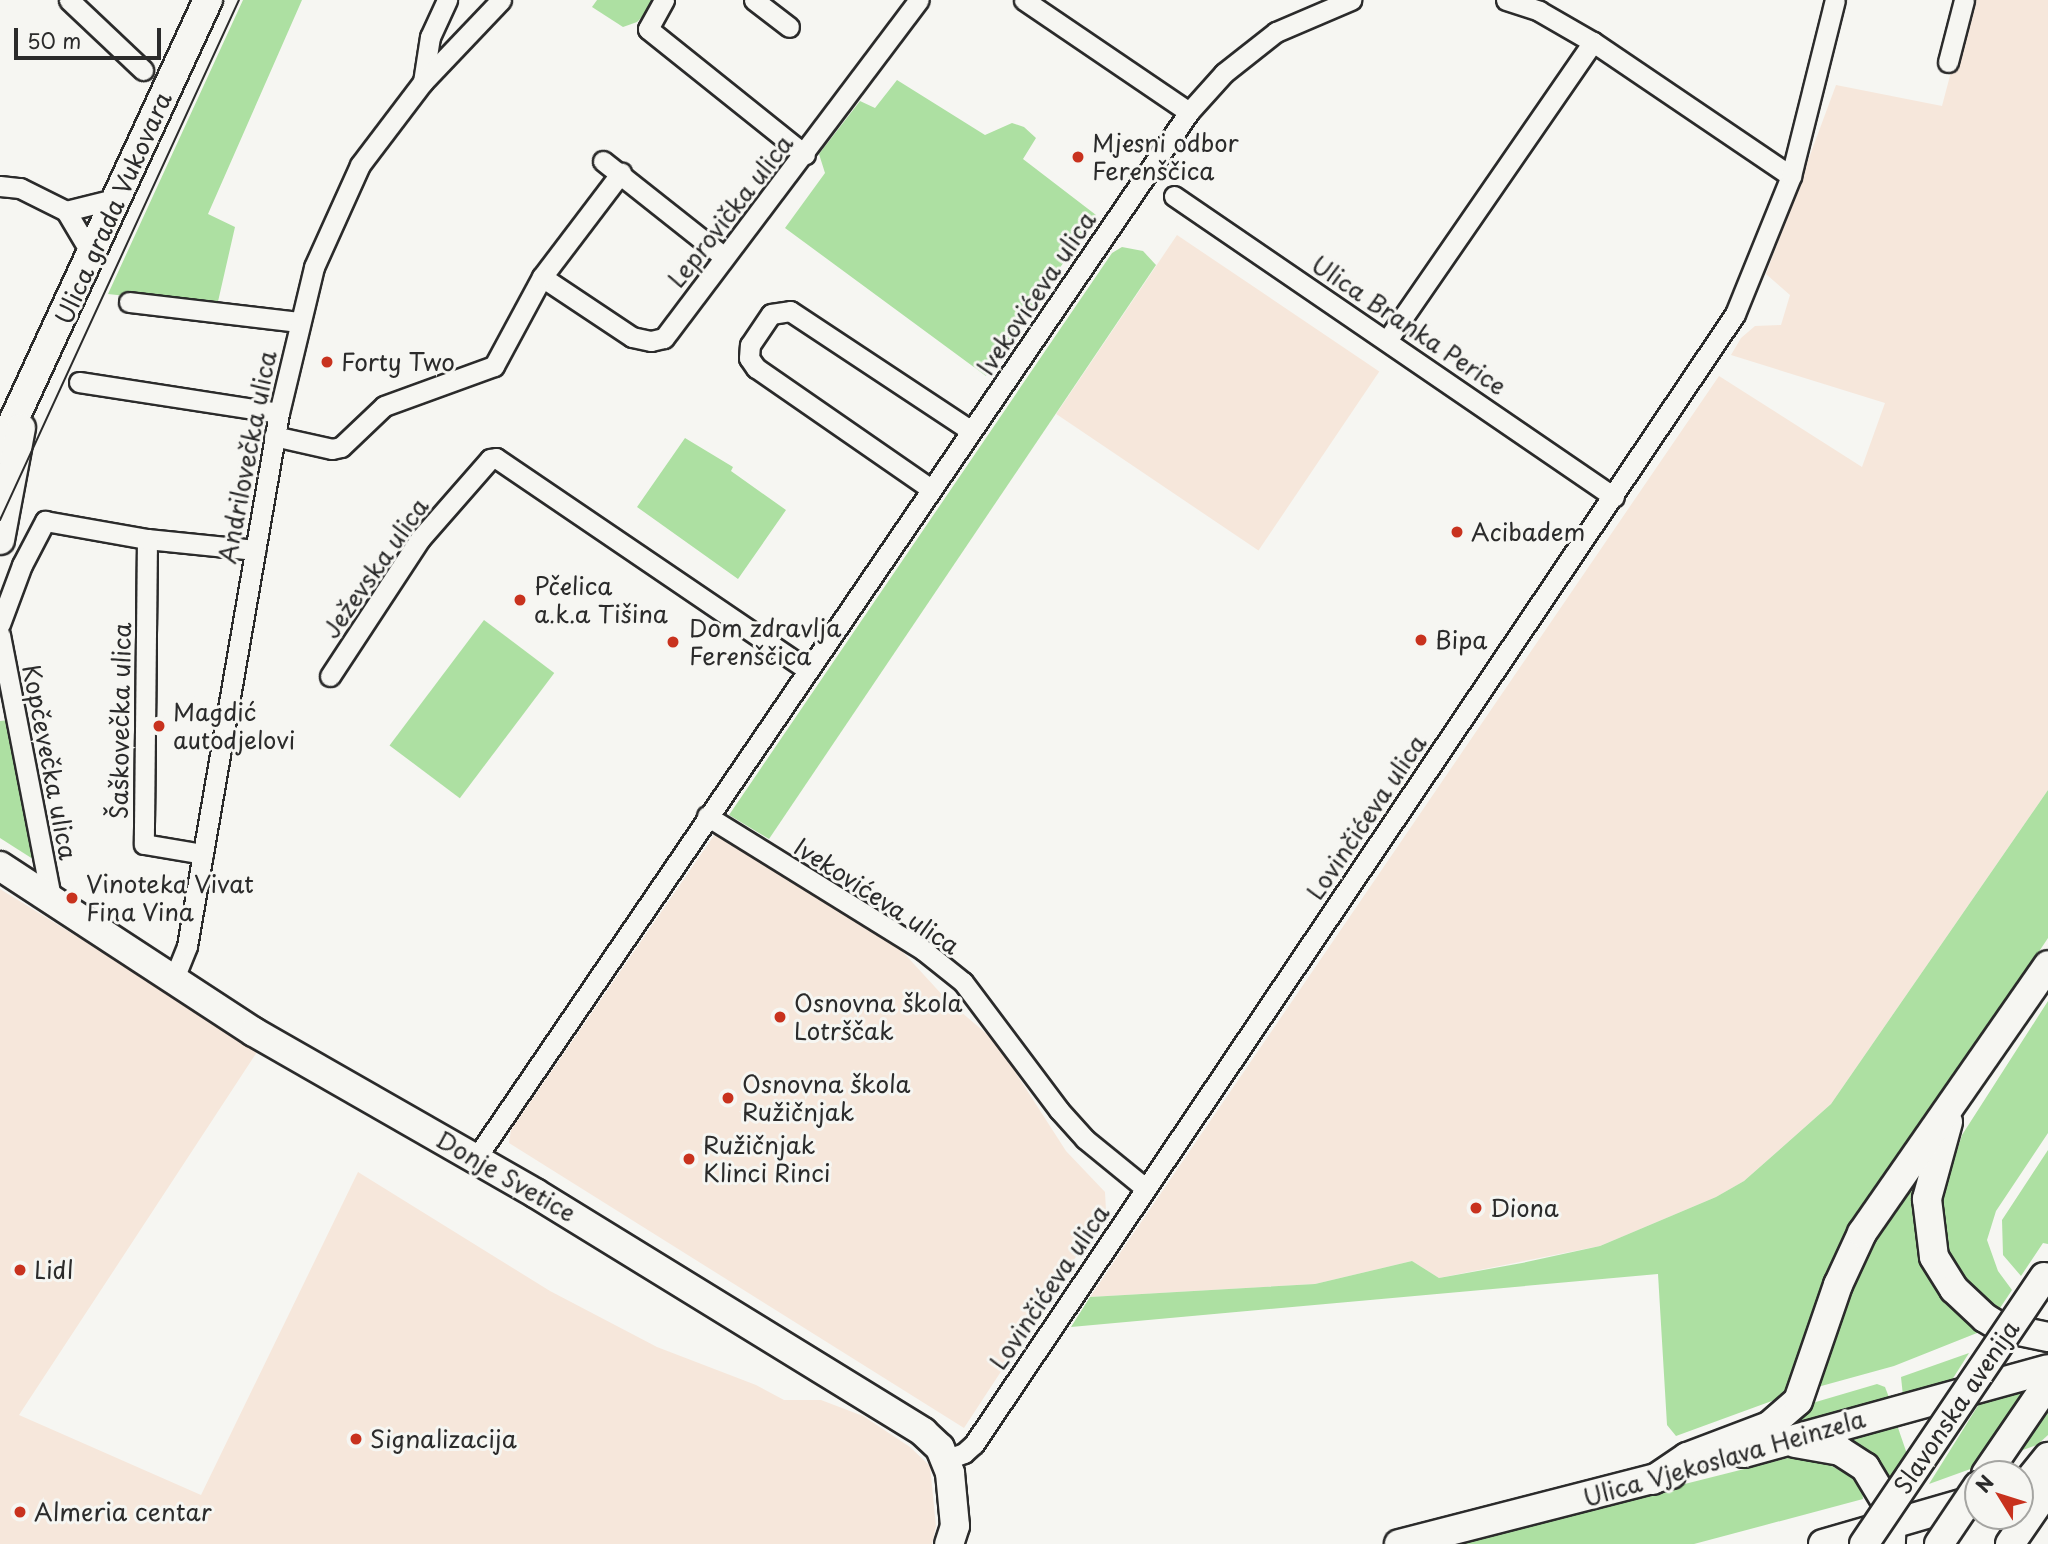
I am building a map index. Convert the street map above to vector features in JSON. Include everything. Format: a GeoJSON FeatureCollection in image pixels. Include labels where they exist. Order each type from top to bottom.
{"type":"FeatureCollection","features":[{"type":"Feature","properties":{"kind":"main road","name":"Ulica grada Vukovara"},"geometry":{"type":"LineString","coordinates":[[0,450],[36,379],[208,0]]}},
{"type":"Feature","properties":{"kind":"main road","name":"Ulica grada Vukovara"},"geometry":{"type":"LineString","coordinates":[[0,540],[21,428],[36,379]]}},
{"type":"Feature","properties":{"kind":"main road","name":"Donje Svetice"},"geometry":{"type":"LineString","coordinates":[[0,866],[173,981],[476,1158],[923,1432],[945,1460],[956,1538]]}},
{"type":"Feature","properties":{"kind":"main road"},"geometry":{"type":"LineString","coordinates":[[1653,1480],[1687,1457],[1769,1426],[1798,1401],[1838,1285],[1862,1233],[1903,1170],[1957,1100],[2048,965]]}},
{"type":"Feature","properties":{"kind":"main road"},"geometry":{"type":"LineString","coordinates":[[1957,1100],[1939,1147],[1927,1199],[1934,1257],[1954,1289],[1986,1318],[2000,1327],[2048,1337]]}},
{"type":"Feature","properties":{"kind":"main road","name":"Slavonska avenija"},"geometry":{"type":"LineString","coordinates":[[1864,1544],[2046,1274]]}},
{"type":"Feature","properties":{"kind":"main road","name":"Ulica Vjekoslava Heinzela"},"geometry":{"type":"LineString","coordinates":[[1399,1544],[1653,1480],[2048,1368]]}},
{"type":"Feature","properties":{"kind":"main road"},"geometry":{"type":"LineString","coordinates":[[1996,1460],[2048,1383]]}},
{"type":"Feature","properties":{"kind":"main road"},"geometry":{"type":"LineString","coordinates":[[1771,1445],[1818,1444],[1854,1458],[1888,1501],[1893,1534]]}},
{"type":"Feature","properties":{"kind":"main road"},"geometry":{"type":"LineString","coordinates":[[2010,1544],[2048,1457]]}},
{"type":"Feature","properties":{"kind":"main road"},"geometry":{"type":"LineString","coordinates":[[1823,1544],[1893,1534],[1964,1505]]}},
{"type":"Feature","properties":{"kind":"main road"},"geometry":{"type":"LineString","coordinates":[[1939,1544],[1964,1507]]}},
{"type":"Feature","properties":{"kind":"street"},"geometry":{"type":"LineString","coordinates":[[69,0],[143,70]]}},
{"type":"Feature","properties":{"kind":"street"},"geometry":{"type":"LineString","coordinates":[[423,82],[430,37],[447,0]]}},
{"type":"Feature","properties":{"kind":"street","name":"Andrilovečka ulica"},"geometry":{"type":"LineString","coordinates":[[173,981],[187,946],[274,436],[314,267],[360,164],[423,82],[501,0]]}},
{"type":"Feature","properties":{"kind":"street"},"geometry":{"type":"LineString","coordinates":[[664,0],[648,29],[805,155]]}},
{"type":"Feature","properties":{"kind":"street"},"geometry":{"type":"LineString","coordinates":[[754,0],[789,27]]}},
{"type":"Feature","properties":{"kind":"street","name":"Leprovička ulica"},"geometry":{"type":"LineString","coordinates":[[542,277],[632,337],[651,341],[664,338],[805,155],[919,0]]}},
{"type":"Feature","properties":{"kind":"street"},"geometry":{"type":"LineString","coordinates":[[1024,0],[1189,112]]}},
{"type":"Feature","properties":{"kind":"street","name":"Ivekovićeva ulica"},"geometry":{"type":"LineString","coordinates":[[476,1158],[1189,112],[1224,73],[1276,33],[1351,0]]}},
{"type":"Feature","properties":{"kind":"street"},"geometry":{"type":"LineString","coordinates":[[1506,0],[1539,11],[1593,42],[1791,176]]}},
{"type":"Feature","properties":{"kind":"street","name":"Lovinčićeva ulica"},"geometry":{"type":"LineString","coordinates":[[945,1460],[964,1453],[974,1444],[1735,314],[1791,176],[1835,0]]}},
{"type":"Feature","properties":{"kind":"street"},"geometry":{"type":"LineString","coordinates":[[1948,62],[1964,0]]}},
{"type":"Feature","properties":{"kind":"street"},"geometry":{"type":"LineString","coordinates":[[1388,339],[1593,42]]}},
{"type":"Feature","properties":{"kind":"street"},"geometry":{"type":"LineString","coordinates":[[603,161],[724,257]]}},
{"type":"Feature","properties":{"kind":"street"},"geometry":{"type":"LineString","coordinates":[[274,436],[332,449],[341,447],[384,406],[494,366],[542,277],[621,173]]}},
{"type":"Feature","properties":{"kind":"street"},"geometry":{"type":"LineString","coordinates":[[0,186],[20,188],[66,211],[92,255]]}},
{"type":"Feature","properties":{"kind":"street","name":"Ulica Branka Perice"},"geometry":{"type":"LineString","coordinates":[[1174,196],[1388,339],[1614,497]]}},
{"type":"Feature","properties":{"kind":"street"},"geometry":{"type":"LineString","coordinates":[[66,211],[118,198]]}},
{"type":"Feature","properties":{"kind":"street"},"geometry":{"type":"LineString","coordinates":[[129,302],[299,322]]}},
{"type":"Feature","properties":{"kind":"street"},"geometry":{"type":"LineString","coordinates":[[931,489],[756,368],[749,358],[750,345],[771,314],[790,311],[971,431]]}},
{"type":"Feature","properties":{"kind":"street"},"geometry":{"type":"LineString","coordinates":[[79,382],[279,413]]}},
{"type":"Feature","properties":{"kind":"street","name":"Ježevska ulica"},"geometry":{"type":"LineString","coordinates":[[330,676],[420,539],[490,459],[504,460],[808,670]]}},
{"type":"Feature","properties":{"kind":"street"},"geometry":{"type":"LineString","coordinates":[[0,624],[22,565],[45,521],[147,539],[255,550]]}},
{"type":"Feature","properties":{"kind":"street","name":"Šaškovečka ulica"},"geometry":{"type":"LineString","coordinates":[[147,539],[144,844],[203,854]]}},
{"type":"Feature","properties":{"kind":"street","name":"Kopčevečka ulica"},"geometry":{"type":"LineString","coordinates":[[0,635],[51,898]]}},
{"type":"Feature","properties":{"kind":"street","name":"Ivekovićeva ulica"},"geometry":{"type":"LineString","coordinates":[[707,816],[923,950],[963,982],[1059,1110],[1085,1139],[1145,1188]]}},
{"type":"Feature","properties":{"kind":"shaded area"},"geometry":{"type":"Polygon","coordinates":[[[1970,0],[2048,0],[2048,790],[1831,1104],[1744,1181],[1716,1197],[1600,1246],[1439,1278],[1412,1261],[1315,1284],[1090,1297],[1719,376],[1862,467],[1885,403],[1731,355],[1741,338],[1755,326],[1781,325],[1790,295],[1766,274],[1836,85],[1942,106],[1970,0]]]}},
{"type":"Feature","properties":{"kind":"shaded area"},"geometry":{"type":"Polygon","coordinates":[[[1177,235],[1379,371],[1258,551],[1056,414],[1177,235]]]}},
{"type":"Feature","properties":{"kind":"shaded area"},"geometry":{"type":"Polygon","coordinates":[[[717,831],[902,951],[946,999],[996,1042],[1066,1151],[1105,1192],[1106,1211],[964,1428],[509,1143],[511,1130],[717,831]]]}},
{"type":"Feature","properties":{"kind":"shaded area"},"geometry":{"type":"Polygon","coordinates":[[[0,889],[259,1049],[19,1415],[201,1495],[358,1172],[550,1291],[657,1347],[756,1385],[784,1400],[821,1400],[863,1416],[910,1447],[930,1466],[936,1526],[932,1544],[0,1544],[0,889]]]}},
{"type":"Feature","properties":{"kind":"green space"},"geometry":{"type":"Polygon","coordinates":[[[243,0],[302,0],[208,214],[235,227],[217,306],[108,294],[243,0]]]}},
{"type":"Feature","properties":{"kind":"green space"},"geometry":{"type":"Polygon","coordinates":[[[597,0],[659,0],[637,22],[623,27],[592,7],[597,0]]]}},
{"type":"Feature","properties":{"kind":"green space"},"geometry":{"type":"Polygon","coordinates":[[[897,80],[985,135],[1012,123],[1024,127],[1036,138],[1023,159],[1096,215],[986,376],[785,228],[825,173],[819,154],[860,101],[875,108],[897,80]]]}},
{"type":"Feature","properties":{"kind":"green space"},"geometry":{"type":"Polygon","coordinates":[[[1122,247],[1143,251],[1156,265],[769,839],[729,815],[1112,253],[1122,247]]]}},
{"type":"Feature","properties":{"kind":"green space"},"geometry":{"type":"Polygon","coordinates":[[[685,438],[733,467],[731,471],[786,510],[738,579],[637,507],[685,438]]]}},
{"type":"Feature","properties":{"kind":"green space"},"geometry":{"type":"Polygon","coordinates":[[[484,620],[554,673],[460,798],[390,745],[484,620]]]}},
{"type":"Feature","properties":{"kind":"green space"},"geometry":{"type":"Polygon","coordinates":[[[9,720],[36,861],[0,838],[0,721],[9,720]]]}},
{"type":"Feature","properties":{"kind":"green space"},"geometry":{"type":"Polygon","coordinates":[[[2048,790],[2048,938],[1956,1076],[1791,1394],[1676,1436],[1667,1425],[1658,1274],[1071,1327],[1090,1297],[1315,1284],[1412,1261],[1439,1278],[1522,1263],[1600,1246],[1716,1197],[1744,1181],[1831,1104],[2048,790]]]}},
{"type":"Feature","properties":{"kind":"green space"},"geometry":{"type":"Polygon","coordinates":[[[2048,1001],[2048,1133],[1996,1211],[1987,1240],[1998,1271],[2012,1290],[1998,1311],[1963,1280],[1955,1266],[1941,1234],[1941,1200],[1962,1135],[2048,1001]]]}},
{"type":"Feature","properties":{"kind":"green space"},"geometry":{"type":"Polygon","coordinates":[[[2048,1150],[2048,1244],[2043,1243],[2021,1276],[2003,1255],[2002,1220],[2048,1150]]]}},
{"type":"Feature","properties":{"kind":"green space"},"geometry":{"type":"Polygon","coordinates":[[[1919,1173],[1913,1218],[1925,1270],[1949,1305],[1982,1331],[1894,1366],[1814,1388],[1862,1253],[1919,1173]]]}},
{"type":"Feature","properties":{"kind":"green space"},"geometry":{"type":"Polygon","coordinates":[[[1969,1353],[1950,1383],[1903,1396],[1901,1377],[1969,1353]]]}},
{"type":"Feature","properties":{"kind":"green space"},"geometry":{"type":"Polygon","coordinates":[[[2048,1383],[2048,1435],[2037,1445],[1995,1460],[1964,1460],[1964,1471],[1929,1484],[1984,1396],[2048,1383]]]}},
{"type":"Feature","properties":{"kind":"green space"},"geometry":{"type":"Polygon","coordinates":[[[1877,1384],[1885,1387],[1890,1400],[1793,1428],[1788,1423],[1809,1404],[1877,1384]]]}},
{"type":"Feature","properties":{"kind":"green space"},"geometry":{"type":"Polygon","coordinates":[[[1895,1419],[1919,1489],[1899,1494],[1876,1458],[1843,1436],[1895,1419]]]}},
{"type":"Feature","properties":{"kind":"green space"},"geometry":{"type":"Polygon","coordinates":[[[1788,1458],[1826,1463],[1850,1476],[1862,1490],[1863,1499],[1694,1544],[1447,1544],[1788,1458]]]}},
{"type":"Feature","properties":{"kind":"tram line"},"geometry":{"type":"LineString","coordinates":[[0,520],[239,0]]}},
{"type":"Feature","properties":{"kind":"place","name":"Mjesni odbor Ferenščica"},"geometry":{"type":"Point","coordinates":[1078,157]}},
{"type":"Feature","properties":{"kind":"place","name":"Forty Two"},"geometry":{"type":"Point","coordinates":[327,362]}},
{"type":"Feature","properties":{"kind":"place","name":"Acibadem"},"geometry":{"type":"Point","coordinates":[1457,532]}},
{"type":"Feature","properties":{"kind":"place","name":"Pčelica a.k.a Tišina"},"geometry":{"type":"Point","coordinates":[520,600]}},
{"type":"Feature","properties":{"kind":"place","name":"Bipa"},"geometry":{"type":"Point","coordinates":[1421,640]}},
{"type":"Feature","properties":{"kind":"place","name":"Dom zdravlja Ferenščica"},"geometry":{"type":"Point","coordinates":[673,642]}},
{"type":"Feature","properties":{"kind":"place","name":"Magdić autodjelovi"},"geometry":{"type":"Point","coordinates":[159,726]}},
{"type":"Feature","properties":{"kind":"place","name":"Vinoteka Vivat Fina Vina"},"geometry":{"type":"Point","coordinates":[72,898]}},
{"type":"Feature","properties":{"kind":"place","name":"Osnovna škola Lotrščak"},"geometry":{"type":"Point","coordinates":[780,1017]}},
{"type":"Feature","properties":{"kind":"place","name":"Osnovna škola Ružičnjak"},"geometry":{"type":"Point","coordinates":[728,1098]}},
{"type":"Feature","properties":{"kind":"place","name":"Ružičnjak Klinci Rinci"},"geometry":{"type":"Point","coordinates":[689,1159]}},
{"type":"Feature","properties":{"kind":"place","name":"Diona"},"geometry":{"type":"Point","coordinates":[1476,1208]}},
{"type":"Feature","properties":{"kind":"place","name":"Lidl"},"geometry":{"type":"Point","coordinates":[20,1270]}},
{"type":"Feature","properties":{"kind":"place","name":"Signalizacija"},"geometry":{"type":"Point","coordinates":[356,1439]}},
{"type":"Feature","properties":{"kind":"place","name":"Almeria centar"},"geometry":{"type":"Point","coordinates":[20,1512]}}]}
